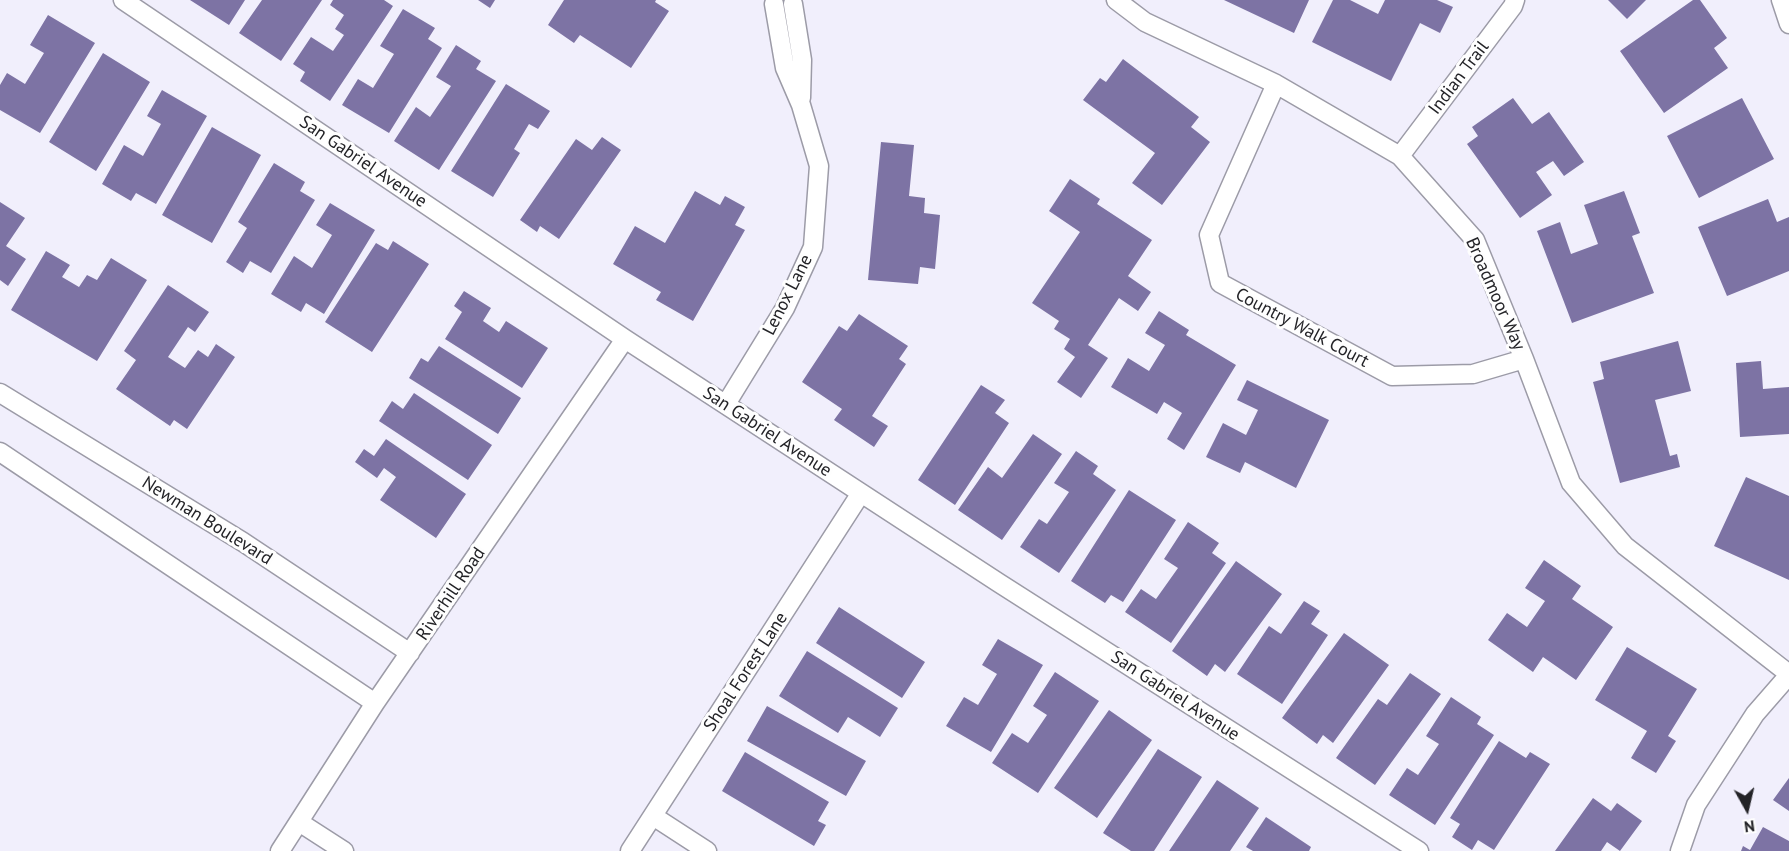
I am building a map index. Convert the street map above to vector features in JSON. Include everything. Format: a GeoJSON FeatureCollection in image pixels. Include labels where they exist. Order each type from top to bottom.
{"type":"FeatureCollection","features":[{"type":"Feature","properties":{"kind":"street","name":"San Gabriel Avenue"},"geometry":{"type":"LineString","coordinates":[[123,0],[625,339],[999,583],[1419,851]]}},
{"type":"Feature","properties":{"kind":"street","name":"Broadmoor Way"},"geometry":{"type":"LineString","coordinates":[[1116,0],[1145,22],[1276,84],[1400,156],[1474,240],[1524,358],[1571,483],[1625,546],[1789,675]]}},
{"type":"Feature","properties":{"kind":"street","name":"Indian Trail"},"geometry":{"type":"LineString","coordinates":[[1400,156],[1513,6],[1515,0]]}},
{"type":"Feature","properties":{"kind":"street"},"geometry":{"type":"LineString","coordinates":[[1781,0],[1789,24]]}},
{"type":"Feature","properties":{"kind":"street"},"geometry":{"type":"LineString","coordinates":[[769,2],[799,2]]}},
{"type":"Feature","properties":{"kind":"street","name":"Lenox Lane"},"geometry":{"type":"LineString","coordinates":[[726,404],[785,308],[813,247],[819,166],[801,105],[785,68],[769,2]]}},
{"type":"Feature","properties":{"kind":"street","name":"Lenox Lane"},"geometry":{"type":"LineString","coordinates":[[799,2],[802,60],[801,105]]}},
{"type":"Feature","properties":{"kind":"street","name":"Country Walk Court"},"geometry":{"type":"LineString","coordinates":[[1276,84],[1209,235],[1220,283],[1392,376],[1473,374],[1524,358]]}},
{"type":"Feature","properties":{"kind":"street","name":"Riverhill Road"},"geometry":{"type":"LineString","coordinates":[[280,851],[375,703],[625,339]]}},
{"type":"Feature","properties":{"kind":"street","name":"Newman Boulevard"},"geometry":{"type":"LineString","coordinates":[[0,393],[243,542],[410,654]]}},
{"type":"Feature","properties":{"kind":"street"},"geometry":{"type":"LineString","coordinates":[[0,452],[375,703]]}},
{"type":"Feature","properties":{"kind":"street","name":"Shoal Forest Lane"},"geometry":{"type":"LineString","coordinates":[[630,851],[861,493]]}},
{"type":"Feature","properties":{"kind":"street"},"geometry":{"type":"LineString","coordinates":[[1680,851],[1696,805],[1755,714],[1789,675]]}},
{"type":"Feature","properties":{"kind":"street"},"geometry":{"type":"LineString","coordinates":[[653,816],[707,851]]}},
{"type":"Feature","properties":{"kind":"street"},"geometry":{"type":"LineString","coordinates":[[299,822],[344,851]]}},
{"type":"Feature","properties":{"kind":"building"},"geometry":{"type":"Polygon","coordinates":[[[190,0],[245,0],[229,25],[190,0]]]}},
{"type":"Feature","properties":{"kind":"building"},"geometry":{"type":"Polygon","coordinates":[[[262,0],[322,0],[281,61],[239,33],[262,0]]]}},
{"type":"Feature","properties":{"kind":"building"},"geometry":{"type":"Polygon","coordinates":[[[333,0],[384,0],[393,6],[330,101],[300,81],[305,72],[293,64],[311,37],[333,51],[344,35],[335,29],[344,15],[330,5],[333,0]]]}},
{"type":"Feature","properties":{"kind":"building"},"geometry":{"type":"Polygon","coordinates":[[[478,0],[495,0],[490,8],[478,0]]]}},
{"type":"Feature","properties":{"kind":"building"},"geometry":{"type":"Polygon","coordinates":[[[564,0],[656,0],[655,2],[669,11],[631,68],[580,35],[574,43],[548,25],[564,0]]]}},
{"type":"Feature","properties":{"kind":"building"},"geometry":{"type":"Polygon","coordinates":[[[1224,0],[1309,0],[1294,33],[1224,0]]]}},
{"type":"Feature","properties":{"kind":"building"},"geometry":{"type":"Polygon","coordinates":[[[1333,0],[1350,0],[1378,14],[1385,0],[1437,0],[1453,7],[1440,33],[1420,23],[1391,81],[1312,42],[1333,0]]]}},
{"type":"Feature","properties":{"kind":"building"},"geometry":{"type":"Polygon","coordinates":[[[1608,0],[1646,0],[1627,19],[1608,0]]]}},
{"type":"Feature","properties":{"kind":"building"},"geometry":{"type":"Polygon","coordinates":[[[1693,0],[1700,0],[1727,38],[1714,48],[1728,68],[1664,113],[1620,51],[1693,0]]]}},
{"type":"Feature","properties":{"kind":"building"},"geometry":{"type":"Polygon","coordinates":[[[403,9],[435,28],[428,39],[442,48],[389,133],[342,105],[358,79],[373,88],[394,54],[380,46],[403,9]]]}},
{"type":"Feature","properties":{"kind":"building"},"geometry":{"type":"Polygon","coordinates":[[[48,15],[95,43],[40,133],[0,110],[0,85],[7,73],[25,84],[44,53],[30,45],[48,15]]]}},
{"type":"Feature","properties":{"kind":"building"},"geometry":{"type":"Polygon","coordinates":[[[456,45],[481,61],[476,69],[496,81],[439,170],[394,141],[416,107],[430,117],[451,86],[436,77],[456,45]]]}},
{"type":"Feature","properties":{"kind":"building"},"geometry":{"type":"Polygon","coordinates":[[[103,53],[150,82],[96,171],[49,142],[103,53]]]}},
{"type":"Feature","properties":{"kind":"building"},"geometry":{"type":"Polygon","coordinates":[[[1123,59],[1199,117],[1191,127],[1210,142],[1162,205],[1132,183],[1155,153],[1083,100],[1100,78],[1106,82],[1123,59]]]}},
{"type":"Feature","properties":{"kind":"building"},"geometry":{"type":"Polygon","coordinates":[[[506,84],[550,111],[538,129],[529,124],[514,149],[520,153],[493,197],[451,171],[506,84]]]}},
{"type":"Feature","properties":{"kind":"building"},"geometry":{"type":"Polygon","coordinates":[[[162,90],[207,116],[156,204],[136,193],[131,201],[102,184],[124,145],[143,156],[161,124],[147,116],[162,90]]]}},
{"type":"Feature","properties":{"kind":"building"},"geometry":{"type":"Polygon","coordinates":[[[1513,98],[1532,124],[1549,112],[1584,162],[1564,176],[1553,161],[1536,172],[1552,195],[1520,218],[1467,144],[1478,136],[1472,127],[1513,98]]]}},
{"type":"Feature","properties":{"kind":"building"},"geometry":{"type":"Polygon","coordinates":[[[1742,98],[1774,159],[1699,198],[1667,136],[1742,98]]]}},
{"type":"Feature","properties":{"kind":"building"},"geometry":{"type":"Polygon","coordinates":[[[212,127],[261,155],[212,243],[162,215],[212,127]]]}},
{"type":"Feature","properties":{"kind":"building"},"geometry":{"type":"Polygon","coordinates":[[[602,137],[621,150],[559,239],[540,226],[537,232],[520,220],[576,139],[592,150],[602,137]]]}},
{"type":"Feature","properties":{"kind":"building"},"geometry":{"type":"Polygon","coordinates":[[[881,142],[914,145],[909,196],[925,198],[924,213],[940,215],[935,269],[920,267],[918,284],[868,280],[881,142]]]}},
{"type":"Feature","properties":{"kind":"building"},"geometry":{"type":"Polygon","coordinates":[[[274,163],[305,182],[300,191],[315,200],[271,273],[250,261],[243,273],[226,262],[247,228],[238,222],[274,163]]]}},
{"type":"Feature","properties":{"kind":"building"},"geometry":{"type":"Polygon","coordinates":[[[1070,179],[1100,199],[1097,204],[1152,240],[1128,276],[1151,292],[1138,311],[1119,298],[1088,345],[1108,358],[1081,398],[1057,382],[1075,357],[1064,349],[1070,339],[1054,329],[1059,321],[1032,303],[1080,232],[1049,211],[1070,179]]]}},
{"type":"Feature","properties":{"kind":"building"},"geometry":{"type":"Polygon","coordinates":[[[695,191],[720,205],[725,196],[745,207],[735,225],[745,230],[693,321],[656,300],[661,292],[613,264],[635,226],[665,243],[695,191]]]}},
{"type":"Feature","properties":{"kind":"building"},"geometry":{"type":"Polygon","coordinates":[[[1624,191],[1640,233],[1632,236],[1654,293],[1572,323],[1537,231],[1560,222],[1571,254],[1598,244],[1584,205],[1624,191]]]}},
{"type":"Feature","properties":{"kind":"building"},"geometry":{"type":"Polygon","coordinates":[[[1768,199],[1777,222],[1789,217],[1789,271],[1727,296],[1698,227],[1768,199]]]}},
{"type":"Feature","properties":{"kind":"building"},"geometry":{"type":"Polygon","coordinates":[[[0,202],[25,218],[6,246],[26,259],[8,286],[0,280],[0,202]]]}},
{"type":"Feature","properties":{"kind":"building"},"geometry":{"type":"Polygon","coordinates":[[[330,203],[375,230],[324,314],[306,303],[301,312],[271,294],[294,256],[312,268],[332,235],[316,225],[330,203]]]}},
{"type":"Feature","properties":{"kind":"building"},"geometry":{"type":"Polygon","coordinates":[[[393,241],[429,264],[372,352],[325,322],[376,243],[388,250],[393,241]]]}},
{"type":"Feature","properties":{"kind":"building"},"geometry":{"type":"Polygon","coordinates":[[[46,251],[70,265],[62,277],[79,287],[87,275],[97,280],[111,258],[147,280],[97,361],[11,310],[46,251]]]}},
{"type":"Feature","properties":{"kind":"building"},"geometry":{"type":"Polygon","coordinates":[[[168,285],[209,312],[195,332],[188,327],[168,357],[185,368],[198,350],[208,357],[216,344],[235,357],[187,429],[174,420],[170,426],[116,389],[136,360],[124,351],[168,285]]]}},
{"type":"Feature","properties":{"kind":"building"},"geometry":{"type":"Polygon","coordinates":[[[464,291],[491,308],[483,321],[499,332],[506,321],[548,348],[522,388],[445,339],[462,312],[454,306],[464,291]]]}},
{"type":"Feature","properties":{"kind":"building"},"geometry":{"type":"Polygon","coordinates":[[[1159,311],[1189,330],[1186,335],[1236,365],[1184,450],[1167,439],[1182,413],[1164,402],[1157,414],[1111,387],[1128,358],[1149,371],[1165,345],[1145,333],[1159,311]]]}},
{"type":"Feature","properties":{"kind":"building"},"geometry":{"type":"Polygon","coordinates":[[[859,314],[908,346],[899,359],[906,364],[872,416],[888,426],[874,447],[834,420],[842,409],[802,382],[839,326],[847,331],[859,314]]]}},
{"type":"Feature","properties":{"kind":"building"},"geometry":{"type":"Polygon","coordinates":[[[1678,341],[1691,391],[1655,400],[1670,456],[1677,454],[1680,467],[1620,483],[1593,382],[1604,379],[1600,362],[1678,341]]]}},
{"type":"Feature","properties":{"kind":"building"},"geometry":{"type":"Polygon","coordinates":[[[439,346],[521,398],[498,434],[409,378],[421,358],[428,362],[439,346]]]}},
{"type":"Feature","properties":{"kind":"building"},"geometry":{"type":"Polygon","coordinates":[[[1761,361],[1763,389],[1789,387],[1789,434],[1740,437],[1736,363],[1761,361]]]}},
{"type":"Feature","properties":{"kind":"building"},"geometry":{"type":"Polygon","coordinates":[[[1247,380],[1329,420],[1296,488],[1245,462],[1240,473],[1206,457],[1223,423],[1246,435],[1258,410],[1237,400],[1247,380]]]}},
{"type":"Feature","properties":{"kind":"building"},"geometry":{"type":"Polygon","coordinates":[[[981,385],[1005,400],[995,413],[1009,423],[955,505],[918,480],[981,385]]]}},
{"type":"Feature","properties":{"kind":"building"},"geometry":{"type":"Polygon","coordinates":[[[414,393],[492,445],[468,480],[379,421],[392,401],[403,409],[414,393]]]}},
{"type":"Feature","properties":{"kind":"building"},"geometry":{"type":"Polygon","coordinates":[[[1033,434],[1062,454],[1002,540],[958,510],[988,467],[1002,478],[1033,434]]]}},
{"type":"Feature","properties":{"kind":"building"},"geometry":{"type":"Polygon","coordinates":[[[386,439],[466,494],[436,538],[380,500],[396,477],[384,468],[377,478],[355,462],[364,449],[374,456],[386,439]]]}},
{"type":"Feature","properties":{"kind":"building"},"geometry":{"type":"Polygon","coordinates":[[[1076,451],[1098,466],[1093,474],[1116,490],[1059,573],[1020,547],[1039,519],[1047,524],[1069,492],[1054,483],[1076,451]]]}},
{"type":"Feature","properties":{"kind":"building"},"geometry":{"type":"Polygon","coordinates":[[[1746,477],[1789,496],[1789,580],[1714,546],[1746,477]]]}},
{"type":"Feature","properties":{"kind":"building"},"geometry":{"type":"Polygon","coordinates":[[[1129,490],[1176,520],[1123,602],[1111,595],[1105,603],[1071,581],[1129,490]]]}},
{"type":"Feature","properties":{"kind":"building"},"geometry":{"type":"Polygon","coordinates":[[[1188,522],[1219,543],[1212,553],[1226,563],[1171,643],[1125,612],[1141,589],[1156,599],[1178,568],[1164,559],[1188,522]]]}},
{"type":"Feature","properties":{"kind":"building"},"geometry":{"type":"Polygon","coordinates":[[[1544,560],[1581,586],[1572,599],[1613,627],[1576,680],[1543,657],[1533,672],[1488,640],[1507,613],[1527,627],[1545,601],[1525,588],[1544,560]]]}},
{"type":"Feature","properties":{"kind":"building"},"geometry":{"type":"Polygon","coordinates":[[[1236,561],[1282,594],[1225,672],[1215,664],[1207,676],[1172,651],[1236,561]]]}},
{"type":"Feature","properties":{"kind":"building"},"geometry":{"type":"Polygon","coordinates":[[[1304,601],[1320,611],[1311,624],[1328,635],[1282,704],[1237,674],[1269,626],[1281,634],[1304,601]]]}},
{"type":"Feature","properties":{"kind":"building"},"geometry":{"type":"Polygon","coordinates":[[[839,607],[925,662],[902,698],[816,643],[839,607]]]}},
{"type":"Feature","properties":{"kind":"building"},"geometry":{"type":"Polygon","coordinates":[[[1344,633],[1389,665],[1333,743],[1323,735],[1317,744],[1282,718],[1344,633]]]}},
{"type":"Feature","properties":{"kind":"building"},"geometry":{"type":"Polygon","coordinates":[[[998,639],[1043,665],[991,752],[946,726],[964,697],[978,705],[997,674],[982,665],[998,639]]]}},
{"type":"Feature","properties":{"kind":"building"},"geometry":{"type":"Polygon","coordinates":[[[1627,647],[1697,689],[1668,736],[1676,741],[1656,773],[1631,758],[1647,731],[1595,700],[1627,647]]]}},
{"type":"Feature","properties":{"kind":"building"},"geometry":{"type":"Polygon","coordinates":[[[807,651],[898,708],[880,737],[848,717],[838,733],[779,696],[807,651]]]}},
{"type":"Feature","properties":{"kind":"building"},"geometry":{"type":"Polygon","coordinates":[[[1055,672],[1099,701],[1038,793],[992,763],[1012,733],[1028,743],[1047,715],[1033,706],[1055,672]]]}},
{"type":"Feature","properties":{"kind":"building"},"geometry":{"type":"Polygon","coordinates":[[[1410,673],[1441,694],[1375,785],[1336,758],[1378,699],[1387,705],[1410,673]]]}},
{"type":"Feature","properties":{"kind":"building"},"geometry":{"type":"Polygon","coordinates":[[[1451,697],[1481,717],[1477,724],[1494,735],[1435,825],[1389,795],[1407,768],[1418,775],[1439,744],[1426,736],[1451,697]]]}},
{"type":"Feature","properties":{"kind":"building"},"geometry":{"type":"Polygon","coordinates":[[[767,706],[866,761],[846,796],[747,741],[767,706]]]}},
{"type":"Feature","properties":{"kind":"building"},"geometry":{"type":"Polygon","coordinates":[[[1109,710],[1152,740],[1097,818],[1054,788],[1109,710]]]}},
{"type":"Feature","properties":{"kind":"building"},"geometry":{"type":"Polygon","coordinates":[[[1499,741],[1526,758],[1530,752],[1550,764],[1494,850],[1478,840],[1472,850],[1452,837],[1460,824],[1450,818],[1499,741]]]}},
{"type":"Feature","properties":{"kind":"building"},"geometry":{"type":"Polygon","coordinates":[[[1158,749],[1202,777],[1154,851],[1131,851],[1103,833],[1158,749]]]}},
{"type":"Feature","properties":{"kind":"building"},"geometry":{"type":"Polygon","coordinates":[[[745,752],[829,802],[818,821],[826,825],[814,846],[722,791],[745,752]]]}},
{"type":"Feature","properties":{"kind":"building"},"geometry":{"type":"Polygon","coordinates":[[[1789,778],[1789,811],[1773,800],[1789,778]]]}},
{"type":"Feature","properties":{"kind":"building"},"geometry":{"type":"Polygon","coordinates":[[[1217,780],[1259,808],[1230,851],[1169,851],[1217,780]]]}},
{"type":"Feature","properties":{"kind":"building"},"geometry":{"type":"Polygon","coordinates":[[[1593,798],[1611,811],[1617,803],[1642,821],[1620,851],[1607,842],[1601,851],[1555,851],[1593,798]]]}},
{"type":"Feature","properties":{"kind":"building"},"geometry":{"type":"Polygon","coordinates":[[[1266,817],[1311,847],[1309,851],[1253,851],[1246,847],[1266,817]]]}},
{"type":"Feature","properties":{"kind":"building"},"geometry":{"type":"Polygon","coordinates":[[[1763,827],[1789,841],[1789,851],[1741,851],[1743,846],[1750,850],[1763,827]]]}}]}
